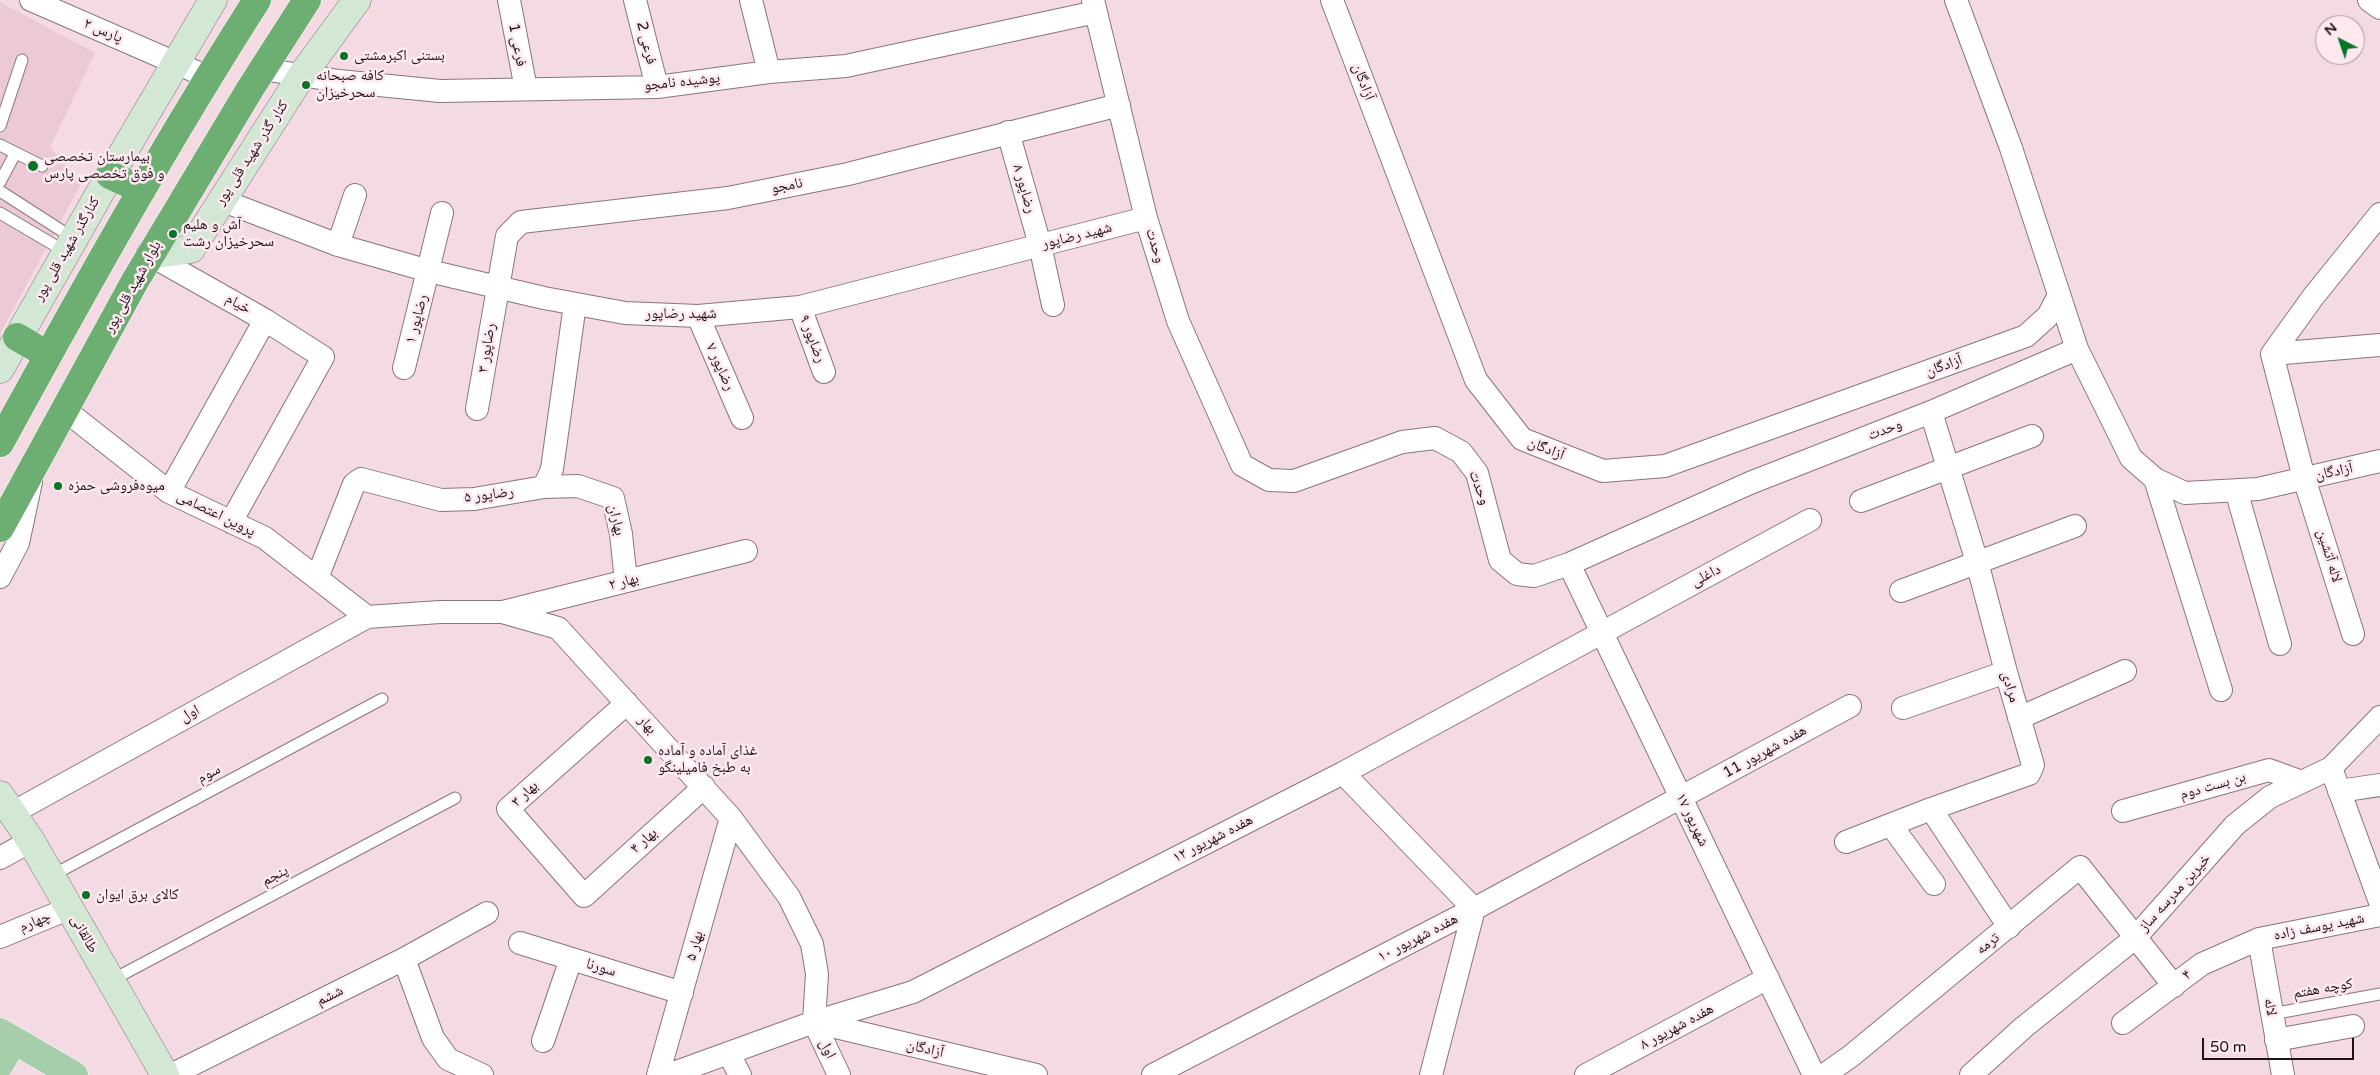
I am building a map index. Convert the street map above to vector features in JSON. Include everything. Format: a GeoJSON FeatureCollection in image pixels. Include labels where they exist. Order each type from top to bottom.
{"type":"FeatureCollection","features":[{"type":"Feature","properties":{"kind":"highway"},"geometry":{"type":"LineString","coordinates":[[0,442],[99,261],[208,77],[258,0]]}},
{"type":"Feature","properties":{"kind":"highway","name":"بلوار شهید قلی پور"},"geometry":{"type":"LineString","coordinates":[[0,528],[150,255],[262,69],[307,0]]}},
{"type":"Feature","properties":{"kind":"highway"},"geometry":{"type":"LineString","coordinates":[[110,175],[142,190]]}},
{"type":"Feature","properties":{"kind":"highway"},"geometry":{"type":"LineString","coordinates":[[18,337],[48,355]]}},
{"type":"Feature","properties":{"kind":"main road"},"geometry":{"type":"LineString","coordinates":[[0,1064],[7,1036],[74,1075]]}},
{"type":"Feature","properties":{"kind":"street","name":"پارس ۲"},"geometry":{"type":"LineString","coordinates":[[31,0],[208,77]]}},
{"type":"Feature","properties":{"kind":"street","name":"کنارگذر شهید قلی پور"},"geometry":{"type":"LineString","coordinates":[[0,369],[175,62],[213,0]]}},
{"type":"Feature","properties":{"kind":"street","name":"کنار گذر شهید قلی پور"},"geometry":{"type":"LineString","coordinates":[[150,255],[191,249],[302,75],[357,0]]}},
{"type":"Feature","properties":{"kind":"street","name":"فرعی 1"},"geometry":{"type":"LineString","coordinates":[[509,0],[526,90]]}},
{"type":"Feature","properties":{"kind":"street","name":"فرعی 2"},"geometry":{"type":"LineString","coordinates":[[635,0],[657,87]]}},
{"type":"Feature","properties":{"kind":"street"},"geometry":{"type":"LineString","coordinates":[[752,0],[769,72]]}},
{"type":"Feature","properties":{"kind":"street","name":"آزادگان"},"geometry":{"type":"LineString","coordinates":[[1332,0],[1476,380],[1522,439],[1603,471],[1665,466],[2026,336],[2048,316],[2060,295]]}},
{"type":"Feature","properties":{"kind":"street","name":"آزادگان"},"geometry":{"type":"LineString","coordinates":[[1956,0],[2012,148],[2077,349],[2131,458],[2154,479],[2184,493],[2258,489],[2380,461]]}},
{"type":"Feature","properties":{"kind":"street"},"geometry":{"type":"LineString","coordinates":[[2369,0],[2380,8]]}},
{"type":"Feature","properties":{"kind":"street","name":"پوشیده نامجو"},"geometry":{"type":"LineString","coordinates":[[262,69],[440,91],[657,87],[769,72],[846,66],[1095,6]]}},
{"type":"Feature","properties":{"kind":"street","name":"وحدت"},"geometry":{"type":"LineString","coordinates":[[1095,6],[1146,218],[1178,321],[1242,465],[1269,480],[1294,481],[1402,442],[1435,438],[1461,452],[1477,473],[1500,560],[1517,574],[1534,576],[1569,564],[1750,483],[1931,412],[2077,349]]}},
{"type":"Feature","properties":{"kind":"street","name":"نامجو"},"geometry":{"type":"LineString","coordinates":[[497,287],[507,236],[520,222],[728,198],[848,174],[1119,105]]}},
{"type":"Feature","properties":{"kind":"street","name":"رضاپور ۸"},"geometry":{"type":"LineString","coordinates":[[1008,132],[1040,245],[1053,305]]}},
{"type":"Feature","properties":{"kind":"street"},"geometry":{"type":"LineString","coordinates":[[338,245],[355,196]]}},
{"type":"Feature","properties":{"kind":"street","name":"شهید رضاپور"},"geometry":{"type":"LineString","coordinates":[[221,200],[338,245],[430,271],[575,304],[626,313],[698,316],[800,307],[1146,218]]}},
{"type":"Feature","properties":{"kind":"street","name":"رضاپور ۱"},"geometry":{"type":"LineString","coordinates":[[404,368],[430,271],[442,213]]}},
{"type":"Feature","properties":{"kind":"street"},"geometry":{"type":"LineString","coordinates":[[2272,354],[2313,297],[2380,214]]}},
{"type":"Feature","properties":{"kind":"street","name":"خیام"},"geometry":{"type":"LineString","coordinates":[[150,255],[265,320],[323,357],[231,522]]}},
{"type":"Feature","properties":{"kind":"street","name":"رضاپور ۳"},"geometry":{"type":"LineString","coordinates":[[477,409],[497,287]]}},
{"type":"Feature","properties":{"kind":"street"},"geometry":{"type":"LineString","coordinates":[[544,487],[552,469],[575,304]]}},
{"type":"Feature","properties":{"kind":"street","name":"رضاپور ۹"},"geometry":{"type":"LineString","coordinates":[[800,307],[824,372]]}},
{"type":"Feature","properties":{"kind":"street","name":"رضاپور ۷"},"geometry":{"type":"LineString","coordinates":[[698,316],[742,418]]}},
{"type":"Feature","properties":{"kind":"street"},"geometry":{"type":"LineString","coordinates":[[169,492],[265,320]]}},
{"type":"Feature","properties":{"kind":"street"},"geometry":{"type":"LineString","coordinates":[[2272,354],[2380,345]]}},
{"type":"Feature","properties":{"kind":"street","name":"لاله آتشین"},"geometry":{"type":"LineString","coordinates":[[2272,354],[2304,478],[2354,634]]}},
{"type":"Feature","properties":{"kind":"street","name":"پروین اعتصامی"},"geometry":{"type":"LineString","coordinates":[[65,410],[169,492],[265,538],[367,617]]}},
{"type":"Feature","properties":{"kind":"street","name":"مرادی"},"geometry":{"type":"LineString","coordinates":[[1846,842],[2029,774],[2033,765],[1977,562],[1931,412]]}},
{"type":"Feature","properties":{"kind":"street"},"geometry":{"type":"LineString","coordinates":[[1861,500],[2032,436]]}},
{"type":"Feature","properties":{"kind":"street"},"geometry":{"type":"LineString","coordinates":[[0,577],[18,543],[35,465]]}},
{"type":"Feature","properties":{"kind":"street","name":"رضاپور ۵"},"geometry":{"type":"LineString","coordinates":[[317,578],[354,484],[361,479],[441,500],[474,499],[544,487]]}},
{"type":"Feature","properties":{"kind":"street"},"geometry":{"type":"LineString","coordinates":[[2154,479],[2221,690]]}},
{"type":"Feature","properties":{"kind":"street","name":"بهاران"},"geometry":{"type":"LineString","coordinates":[[544,487],[578,486],[613,498],[621,534],[626,581]]}},
{"type":"Feature","properties":{"kind":"street"},"geometry":{"type":"LineString","coordinates":[[2236,490],[2280,644]]}},
{"type":"Feature","properties":{"kind":"street","name":"داغلی"},"geometry":{"type":"LineString","coordinates":[[1602,632],[1810,520]]}},
{"type":"Feature","properties":{"kind":"street"},"geometry":{"type":"LineString","coordinates":[[1901,591],[2075,526]]}},
{"type":"Feature","properties":{"kind":"street","name":"بهار ۲"},"geometry":{"type":"LineString","coordinates":[[502,612],[746,552]]}},
{"type":"Feature","properties":{"kind":"street","name":"۱۷ شهریور"},"geometry":{"type":"LineString","coordinates":[[1569,564],[1814,1075]]}},
{"type":"Feature","properties":{"kind":"street","name":"بهار"},"geometry":{"type":"LineString","coordinates":[[367,617],[440,612],[502,612],[558,628],[731,818],[789,897],[812,944],[817,974],[814,1022]]}},
{"type":"Feature","properties":{"kind":"street","name":"اول"},"geometry":{"type":"LineString","coordinates":[[7,804],[367,617]]}},
{"type":"Feature","properties":{"kind":"street","name":"هفده شهریور ۱۲"},"geometry":{"type":"LineString","coordinates":[[668,1075],[814,1022],[914,992],[1343,772],[1602,632]]}},
{"type":"Feature","properties":{"kind":"street"},"geometry":{"type":"LineString","coordinates":[[1903,708],[2006,672]]}},
{"type":"Feature","properties":{"kind":"street"},"geometry":{"type":"LineString","coordinates":[[2019,718],[2125,672]]}},
{"type":"Feature","properties":{"kind":"street","name":"بهار ۳"},"geometry":{"type":"LineString","coordinates":[[584,896],[508,809],[627,703]]}},
{"type":"Feature","properties":{"kind":"street","name":"هفده شهریور 11"},"geometry":{"type":"LineString","coordinates":[[1681,798],[1850,706]]}},
{"type":"Feature","properties":{"kind":"street","name":"خیرین مدرسه ساز"},"geometry":{"type":"LineString","coordinates":[[1971,1075],[2024,1027],[2135,938],[2235,825],[2270,797],[2331,768],[2380,717]]}},
{"type":"Feature","properties":{"kind":"street"},"geometry":{"type":"LineString","coordinates":[[2331,768],[2380,902]]}},
{"type":"Feature","properties":{"kind":"street","name":"بن بست دوم"},"geometry":{"type":"LineString","coordinates":[[2123,811],[2269,770],[2302,782]]}},
{"type":"Feature","properties":{"kind":"street"},"geometry":{"type":"LineString","coordinates":[[1343,772],[1474,909],[1431,1075]]}},
{"type":"Feature","properties":{"kind":"street"},"geometry":{"type":"LineString","coordinates":[[2339,791],[2380,785]]}},
{"type":"Feature","properties":{"kind":"street","name":"بهار ۴"},"geometry":{"type":"LineString","coordinates":[[584,896],[704,787]]}},
{"type":"Feature","properties":{"kind":"street","name":"هفده شهریور ۱۰"},"geometry":{"type":"LineString","coordinates":[[1153,1075],[1474,909],[1681,798]]}},
{"type":"Feature","properties":{"kind":"street","name":"طالقانی"},"geometry":{"type":"LineString","coordinates":[[7,804],[31,841],[165,1075]]}},
{"type":"Feature","properties":{"kind":"street"},"geometry":{"type":"LineString","coordinates":[[1931,809],[2009,927]]}},
{"type":"Feature","properties":{"kind":"street","name":"بهار ۵"},"geometry":{"type":"LineString","coordinates":[[658,1075],[731,818]]}},
{"type":"Feature","properties":{"kind":"street"},"geometry":{"type":"LineString","coordinates":[[1891,825],[1934,884]]}},
{"type":"Feature","properties":{"kind":"street"},"geometry":{"type":"LineString","coordinates":[[0,858],[31,841]]}},
{"type":"Feature","properties":{"kind":"street","name":"ترمه"},"geometry":{"type":"LineString","coordinates":[[1824,1075],[2009,927],[2080,867],[2135,938]]}},
{"type":"Feature","properties":{"kind":"street","name":"چهارم"},"geometry":{"type":"LineString","coordinates":[[0,937],[70,908]]}},
{"type":"Feature","properties":{"kind":"street","name":"ششم"},"geometry":{"type":"LineString","coordinates":[[171,1075],[404,959],[487,913]]}},
{"type":"Feature","properties":{"kind":"street","name":"شهید یوسف زاده"},"geometry":{"type":"LineString","coordinates":[[2259,939],[2380,915]]}},
{"type":"Feature","properties":{"kind":"street"},"geometry":{"type":"LineString","coordinates":[[2135,938],[2174,986]]}},
{"type":"Feature","properties":{"kind":"street","name":"۴"},"geometry":{"type":"LineString","coordinates":[[2122,1023],[2202,964],[2259,939]]}},
{"type":"Feature","properties":{"kind":"street","name":"لاله"},"geometry":{"type":"LineString","coordinates":[[2259,939],[2283,1075]]}},
{"type":"Feature","properties":{"kind":"street","name":"سورنا"},"geometry":{"type":"LineString","coordinates":[[520,943],[682,992]]}},
{"type":"Feature","properties":{"kind":"street"},"geometry":{"type":"LineString","coordinates":[[404,959],[433,1038],[448,1059],[482,1075]]}},
{"type":"Feature","properties":{"kind":"street"},"geometry":{"type":"LineString","coordinates":[[543,1041],[571,959]]}},
{"type":"Feature","properties":{"kind":"street","name":"هفده شهریور ۸"},"geometry":{"type":"LineString","coordinates":[[1586,1075],[1768,978]]}},
{"type":"Feature","properties":{"kind":"street","name":"آزادگان"},"geometry":{"type":"LineString","coordinates":[[814,1022],[1036,1075]]}},
{"type":"Feature","properties":{"kind":"street","name":"اول"},"geometry":{"type":"LineString","coordinates":[[814,1022],[839,1075]]}},
{"type":"Feature","properties":{"kind":"street"},"geometry":{"type":"LineString","coordinates":[[2276,1040],[2354,1026]]}},
{"type":"Feature","properties":{"kind":"street"},"geometry":{"type":"LineString","coordinates":[[729,1054],[740,1075]]}},
{"type":"Feature","properties":{"kind":"lane"},"geometry":{"type":"LineString","coordinates":[[0,126],[22,60]]}},
{"type":"Feature","properties":{"kind":"lane"},"geometry":{"type":"LineString","coordinates":[[0,145],[42,166]]}},
{"type":"Feature","properties":{"kind":"lane"},"geometry":{"type":"LineString","coordinates":[[0,182],[15,154]]}},
{"type":"Feature","properties":{"kind":"lane"},"geometry":{"type":"LineString","coordinates":[[0,191],[70,245]]}},
{"type":"Feature","properties":{"kind":"lane"},"geometry":{"type":"LineString","coordinates":[[0,214],[70,245]]}},
{"type":"Feature","properties":{"kind":"lane","name":"سوم"},"geometry":{"type":"LineString","coordinates":[[51,876],[382,699]]}},
{"type":"Feature","properties":{"kind":"lane","name":"پنجم"},"geometry":{"type":"LineString","coordinates":[[110,981],[454,798]]}},
{"type":"Feature","properties":{"kind":"lane","name":"کوچه هفتم"},"geometry":{"type":"LineString","coordinates":[[2272,1014],[2380,994]]}},
{"type":"Feature","properties":{"kind":"shaded area","name":"بیمارستان تخصصی و فوق تخصصی پارس"},"geometry":{"type":"Polygon","coordinates":[[[0,2],[95,53],[50,147],[81,184],[0,334],[0,2]]]}},
{"type":"Feature","properties":{"kind":"place","name":"بستنی اکبرمشتی"},"geometry":{"type":"Point","coordinates":[344,56]}},
{"type":"Feature","properties":{"kind":"place","name":"کافه صبحانه سحرخیزان"},"geometry":{"type":"Point","coordinates":[306,85]}},
{"type":"Feature","properties":{"kind":"place","name":"بیمارستان تخصصی و فوق تخصصی پارس"},"geometry":{"type":"Point","coordinates":[33,166]}},
{"type":"Feature","properties":{"kind":"place","name":"آش و هلیم سحرخیزان رشت"},"geometry":{"type":"Point","coordinates":[173,234]}},
{"type":"Feature","properties":{"kind":"place","name":"میوه‌فروشی حمزه"},"geometry":{"type":"Point","coordinates":[58,486]}},
{"type":"Feature","properties":{"kind":"place","name":"غذای آماده و آماده به طبخ فامیلینگو"},"geometry":{"type":"Point","coordinates":[648,760]}},
{"type":"Feature","properties":{"kind":"place","name":"کالای برق ایوان"},"geometry":{"type":"Point","coordinates":[86,895]}}]}
